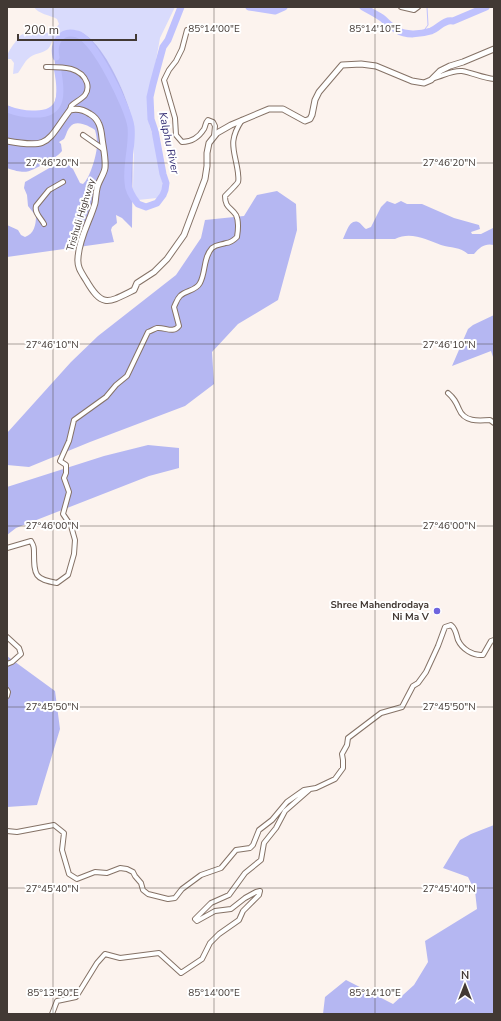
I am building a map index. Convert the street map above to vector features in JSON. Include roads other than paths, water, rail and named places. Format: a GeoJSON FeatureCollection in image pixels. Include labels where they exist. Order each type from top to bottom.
{"type":"FeatureCollection","features":[{"type":"Feature","properties":{"kind":"street"},"geometry":{"type":"LineString","coordinates":[[401,7],[414,10],[418,7]]}},
{"type":"Feature","properties":{"kind":"street"},"geometry":{"type":"LineString","coordinates":[[187,30],[182,49],[164,80],[175,118],[176,135],[182,142],[192,141],[202,131],[206,121],[208,120],[213,122],[215,126],[214,136]]}},
{"type":"Feature","properties":{"kind":"street"},"geometry":{"type":"LineString","coordinates":[[214,136],[222,130],[242,120],[264,110],[274,108],[290,111],[305,120],[310,120],[315,100],[319,92],[334,72],[345,64],[361,64],[380,67],[417,83],[424,83],[433,78],[440,71],[450,66],[494,50]]}},
{"type":"Feature","properties":{"kind":"street"},"geometry":{"type":"LineString","coordinates":[[7,141],[30,144],[43,143],[50,138],[70,110],[71,106],[86,94],[88,86],[84,77],[80,73],[75,70],[62,67],[46,67]]}},
{"type":"Feature","properties":{"kind":"street"},"geometry":{"type":"LineString","coordinates":[[433,78],[441,77],[451,72],[462,71],[494,79]]}},
{"type":"Feature","properties":{"kind":"street","name":"Trishuli Highway"},"geometry":{"type":"LineString","coordinates":[[70,110],[79,109],[92,115],[99,123],[103,149],[104,170],[82,238],[78,262],[80,270],[91,290],[98,297],[108,301],[119,298],[134,290],[137,283],[160,265],[182,239],[199,198],[207,171],[207,153],[209,143],[214,136]]}},
{"type":"Feature","properties":{"kind":"street"},"geometry":{"type":"LineString","coordinates":[[7,548],[31,541],[34,546],[34,569],[37,576],[44,581],[58,583],[68,575],[74,554],[75,540],[71,526],[63,514],[69,492],[64,478],[66,465],[60,461],[69,441],[74,420],[106,397],[116,385],[127,376],[148,332],[156,328],[170,330],[179,326],[174,307],[179,296],[185,292],[193,290],[199,285],[204,274],[204,266],[212,248],[216,245],[231,242],[237,237],[238,228],[236,215],[228,207],[225,196],[238,182],[237,166],[232,146],[236,131],[242,120]]}},
{"type":"Feature","properties":{"kind":"street"},"geometry":{"type":"LineString","coordinates":[[83,135],[103,149]]}},
{"type":"Feature","properties":{"kind":"street"},"geometry":{"type":"LineString","coordinates":[[44,224],[36,212],[36,206],[49,190],[63,182]]}},
{"type":"Feature","properties":{"kind":"street"},"geometry":{"type":"LineString","coordinates":[[448,392],[455,398],[463,417],[475,421],[490,420],[494,423]]}},
{"type":"Feature","properties":{"kind":"street"},"geometry":{"type":"LineString","coordinates":[[7,830],[17,832],[54,825],[64,833],[62,850],[69,874],[77,879],[95,872],[106,873],[120,868],[127,869],[133,872],[141,883],[143,890],[148,894],[173,899],[182,889],[201,875],[221,868],[236,850],[250,848],[253,845],[259,830],[272,820],[286,802],[304,790],[312,789],[335,780],[342,768],[342,754],[347,745],[348,738],[382,713],[402,707],[413,686],[418,683],[426,672],[445,627],[451,625],[463,647],[469,652],[479,655],[483,655],[491,641],[494,640]]}},
{"type":"Feature","properties":{"kind":"street"},"geometry":{"type":"LineString","coordinates":[[7,636],[19,648],[21,654],[12,662],[7,664]]}},
{"type":"Feature","properties":{"kind":"street"},"geometry":{"type":"LineString","coordinates":[[7,690],[7,696]]}},
{"type":"Feature","properties":{"kind":"street"},"geometry":{"type":"LineString","coordinates":[[52,1014],[57,1001],[76,997],[97,963],[106,954],[120,958],[159,954],[181,973],[202,960],[210,943],[219,934],[239,920],[243,911],[259,895],[260,891],[245,898],[231,909],[215,910],[197,921],[195,919],[211,903],[229,895],[245,873],[261,860],[264,842],[276,828],[285,811],[312,789]]}},
{"type":"Feature","properties":{"kind":"waterway","name":"Kalphu River"},"geometry":{"type":"LineString","coordinates":[[56,57],[55,52],[59,39],[62,36],[71,33],[77,34],[84,38],[101,60],[118,91],[131,127],[128,175],[128,185],[130,191],[138,204],[146,207],[157,203],[163,195],[166,183],[151,119],[150,97],[163,47],[168,40],[181,7]]}},
{"type":"Feature","properties":{"kind":"waterway","name":"Kalphu River"},"geometry":{"type":"LineString","coordinates":[[249,7],[275,11],[284,7]]}},
{"type":"Feature","properties":{"kind":"waterway","name":"Kalphu River"},"geometry":{"type":"LineString","coordinates":[[275,11],[276,7]]}},
{"type":"Feature","properties":{"kind":"waterway","name":"Kalphu River"},"geometry":{"type":"LineString","coordinates":[[363,7],[382,18],[397,30],[414,34],[434,30],[444,22],[453,21],[486,7]]}},
{"type":"Feature","properties":{"kind":"waterway"},"geometry":{"type":"LineString","coordinates":[[422,33],[428,25],[427,7]]}},
{"type":"Feature","properties":{"kind":"waterway","name":"Kalphu River"},"geometry":{"type":"LineString","coordinates":[[7,109],[19,113],[43,114],[56,107],[59,101],[60,93],[57,67]]}},
{"type":"Feature","properties":{"kind":"place","name":"Shree Mahendrodaya Ni Ma V"},"geometry":{"type":"Point","coordinates":[437,611]}}]}
